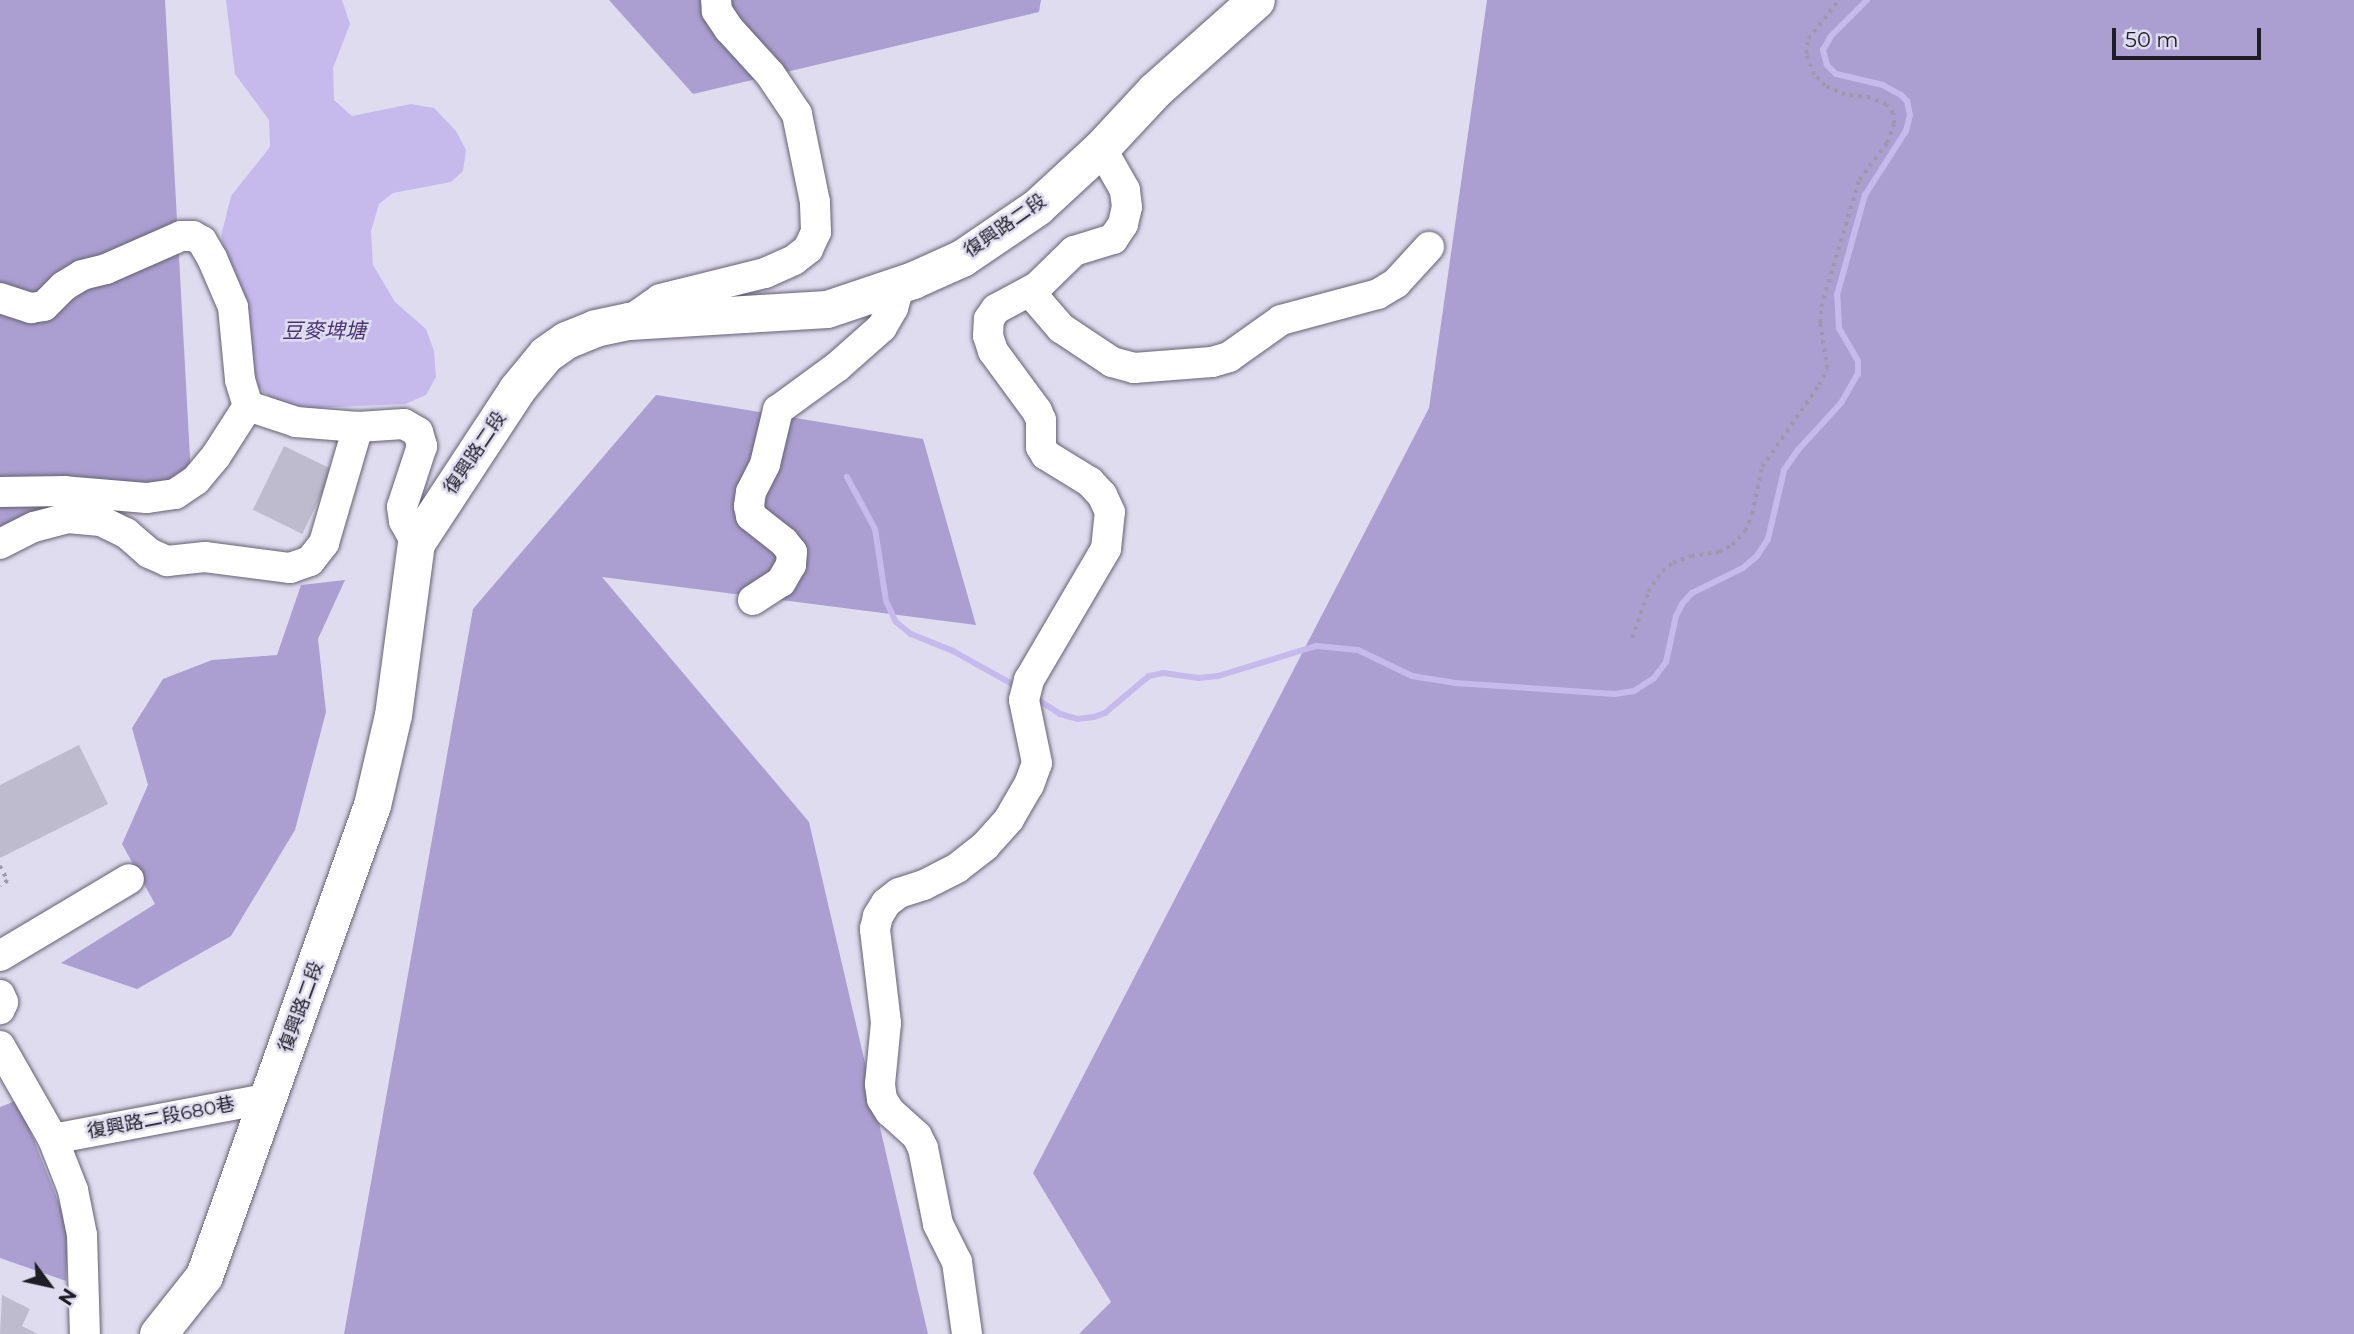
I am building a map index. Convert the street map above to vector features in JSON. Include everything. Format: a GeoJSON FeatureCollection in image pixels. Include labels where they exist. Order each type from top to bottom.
{"type":"FeatureCollection","features":[{"type":"Feature","properties":{"kind":"main road","name":"復興路二段"},"geometry":{"type":"LineString","coordinates":[[158,1334],[204,1276],[372,805],[384,763],[416,543],[517,389],[545,354],[566,340],[595,328],[629,321],[828,309],[900,285],[962,258],[1037,207],[1101,148],[1155,90],[1256,0]]}},
{"type":"Feature","properties":{"kind":"lane"},"geometry":{"type":"LineString","coordinates":[[629,321],[660,299],[765,273],[794,260],[808,248],[816,232],[816,202],[797,114],[769,74],[729,29],[717,11],[716,0]]}},
{"type":"Feature","properties":{"kind":"lane"},"geometry":{"type":"LineString","coordinates":[[967,1334],[957,1262],[938,1224],[923,1148],[910,1127],[890,1112],[882,1099],[880,1084],[886,1023],[875,929],[878,915],[886,903],[899,893],[924,885],[957,868],[985,846],[1009,819],[1029,785],[1037,763],[1024,700],[1029,680],[1106,549],[1110,513],[1102,495],[1090,482],[1046,455],[1041,447],[1041,420],[1037,411],[993,351],[988,336],[989,319],[996,309],[1030,292],[1074,251],[1113,239],[1124,224],[1127,207],[1125,190],[1101,148]]}},
{"type":"Feature","properties":{"kind":"lane"},"geometry":{"type":"LineString","coordinates":[[0,298],[32,308],[44,306],[64,286],[82,275],[106,270],[181,236],[193,236],[202,241],[212,258],[233,307],[240,380],[248,406],[216,456],[196,480],[175,494],[146,498],[65,491],[0,492]]}},
{"type":"Feature","properties":{"kind":"lane"},"geometry":{"type":"LineString","coordinates":[[1030,292],[1061,328],[1112,362],[1134,368],[1212,362],[1229,357],[1281,320],[1378,294],[1396,283],[1429,247]]}},
{"type":"Feature","properties":{"kind":"lane"},"geometry":{"type":"LineString","coordinates":[[753,600],[781,582],[791,565],[792,552],[784,542],[751,516],[749,506],[751,492],[765,464],[778,410],[837,367],[881,327],[893,308],[900,285]]}},
{"type":"Feature","properties":{"kind":"lane"},"geometry":{"type":"LineString","coordinates":[[248,406],[296,422],[358,427],[404,424],[418,432],[422,446],[402,508],[404,521],[416,543]]}},
{"type":"Feature","properties":{"kind":"lane"},"geometry":{"type":"LineString","coordinates":[[0,544],[34,527],[67,518],[101,521],[126,533],[149,553],[166,561],[205,557],[290,568],[310,561],[324,543],[358,427]]}},
{"type":"Feature","properties":{"kind":"lane"},"geometry":{"type":"LineString","coordinates":[[0,956],[129,879]]}},
{"type":"Feature","properties":{"kind":"lane"},"geometry":{"type":"LineString","coordinates":[[0,995],[4,1002],[0,1009]]}},
{"type":"Feature","properties":{"kind":"lane"},"geometry":{"type":"LineString","coordinates":[[0,1046],[53,1139],[73,1190],[82,1235],[85,1334]]}},
{"type":"Feature","properties":{"kind":"lane","name":"復興路二段680巷"},"geometry":{"type":"LineString","coordinates":[[53,1139],[269,1098]]}},
{"type":"Feature","properties":{"kind":"path"},"geometry":{"type":"LineString","coordinates":[[1632,638],[1647,592],[1662,571],[1691,556],[1719,552],[1732,545],[1745,531],[1752,514],[1762,467],[1819,385],[1827,369],[1820,323],[1828,282],[1859,180],[1887,143],[1894,124],[1893,114],[1886,106],[1870,98],[1845,95],[1825,86],[1814,75],[1806,54],[1808,39],[1839,0]]}},
{"type":"Feature","properties":{"kind":"path"},"geometry":{"type":"LineString","coordinates":[[0,866],[8,881],[0,886]]}},
{"type":"Feature","properties":{"kind":"shaded area"},"geometry":{"type":"Polygon","coordinates":[[[0,0],[165,0],[191,476],[0,552],[0,0]]]}},
{"type":"Feature","properties":{"kind":"shaded area"},"geometry":{"type":"Polygon","coordinates":[[[609,0],[1041,0],[1039,12],[693,94],[609,0]]]}},
{"type":"Feature","properties":{"kind":"shaded area"},"geometry":{"type":"Polygon","coordinates":[[[1487,0],[2354,0],[2354,1334],[1079,1334],[1111,1302],[1033,1173],[1429,408],[1487,0]]]}},
{"type":"Feature","properties":{"kind":"shaded area"},"geometry":{"type":"Polygon","coordinates":[[[656,395],[923,439],[976,625],[602,577],[809,822],[928,1334],[344,1334],[473,609],[656,395]]]}},
{"type":"Feature","properties":{"kind":"shaded area"},"geometry":{"type":"Polygon","coordinates":[[[345,580],[318,639],[326,712],[295,830],[231,936],[137,989],[61,963],[155,904],[122,844],[148,785],[132,728],[163,679],[212,660],[277,655],[301,585],[345,580]]]}},
{"type":"Feature","properties":{"kind":"shaded area"},"geometry":{"type":"Polygon","coordinates":[[[18,1100],[68,1226],[66,1281],[0,1258],[0,1107],[18,1100]]]}},
{"type":"Feature","properties":{"kind":"water","name":"豆麥埤塘"},"geometry":{"type":"Polygon","coordinates":[[[226,0],[342,0],[350,24],[333,68],[334,100],[352,116],[411,104],[434,108],[456,131],[466,150],[463,171],[451,182],[393,193],[379,204],[371,231],[373,265],[395,302],[426,329],[434,351],[436,377],[426,395],[405,404],[313,408],[279,403],[257,387],[249,371],[248,319],[243,292],[229,268],[221,236],[231,196],[270,147],[269,120],[235,74],[226,0]]]}},
{"type":"Feature","properties":{"kind":"building"},"geometry":{"type":"Polygon","coordinates":[[[284,446],[333,470],[302,534],[253,510],[284,446]]]}},
{"type":"Feature","properties":{"kind":"building"},"geometry":{"type":"Polygon","coordinates":[[[79,745],[108,804],[0,858],[0,785],[79,745]]]}},
{"type":"Feature","properties":{"kind":"building"},"geometry":{"type":"Polygon","coordinates":[[[2,1295],[30,1309],[22,1326],[38,1334],[0,1334],[2,1295]]]}},
{"type":"Feature","properties":{"kind":"waterway"},"geometry":{"type":"LineString","coordinates":[[1040,701],[1060,714],[1077,719],[1094,717],[1105,713],[1149,676],[1163,673],[1199,678],[1218,676],[1316,646],[1358,650],[1412,676],[1455,683],[1615,694],[1634,691],[1654,678],[1666,662],[1676,616],[1682,604],[1692,593],[1743,568],[1757,556],[1768,539],[1784,470],[1798,450],[1841,403],[1858,374],[1858,361],[1839,328],[1837,295],[1865,195],[1906,131],[1910,115],[1907,101],[1901,95],[1883,85],[1836,74],[1827,65],[1823,50],[1831,36],[1867,0]]}},
{"type":"Feature","properties":{"kind":"waterway"},"geometry":{"type":"LineString","coordinates":[[847,477],[875,529],[886,601],[896,622],[911,634],[953,651],[1012,684]]}}]}
